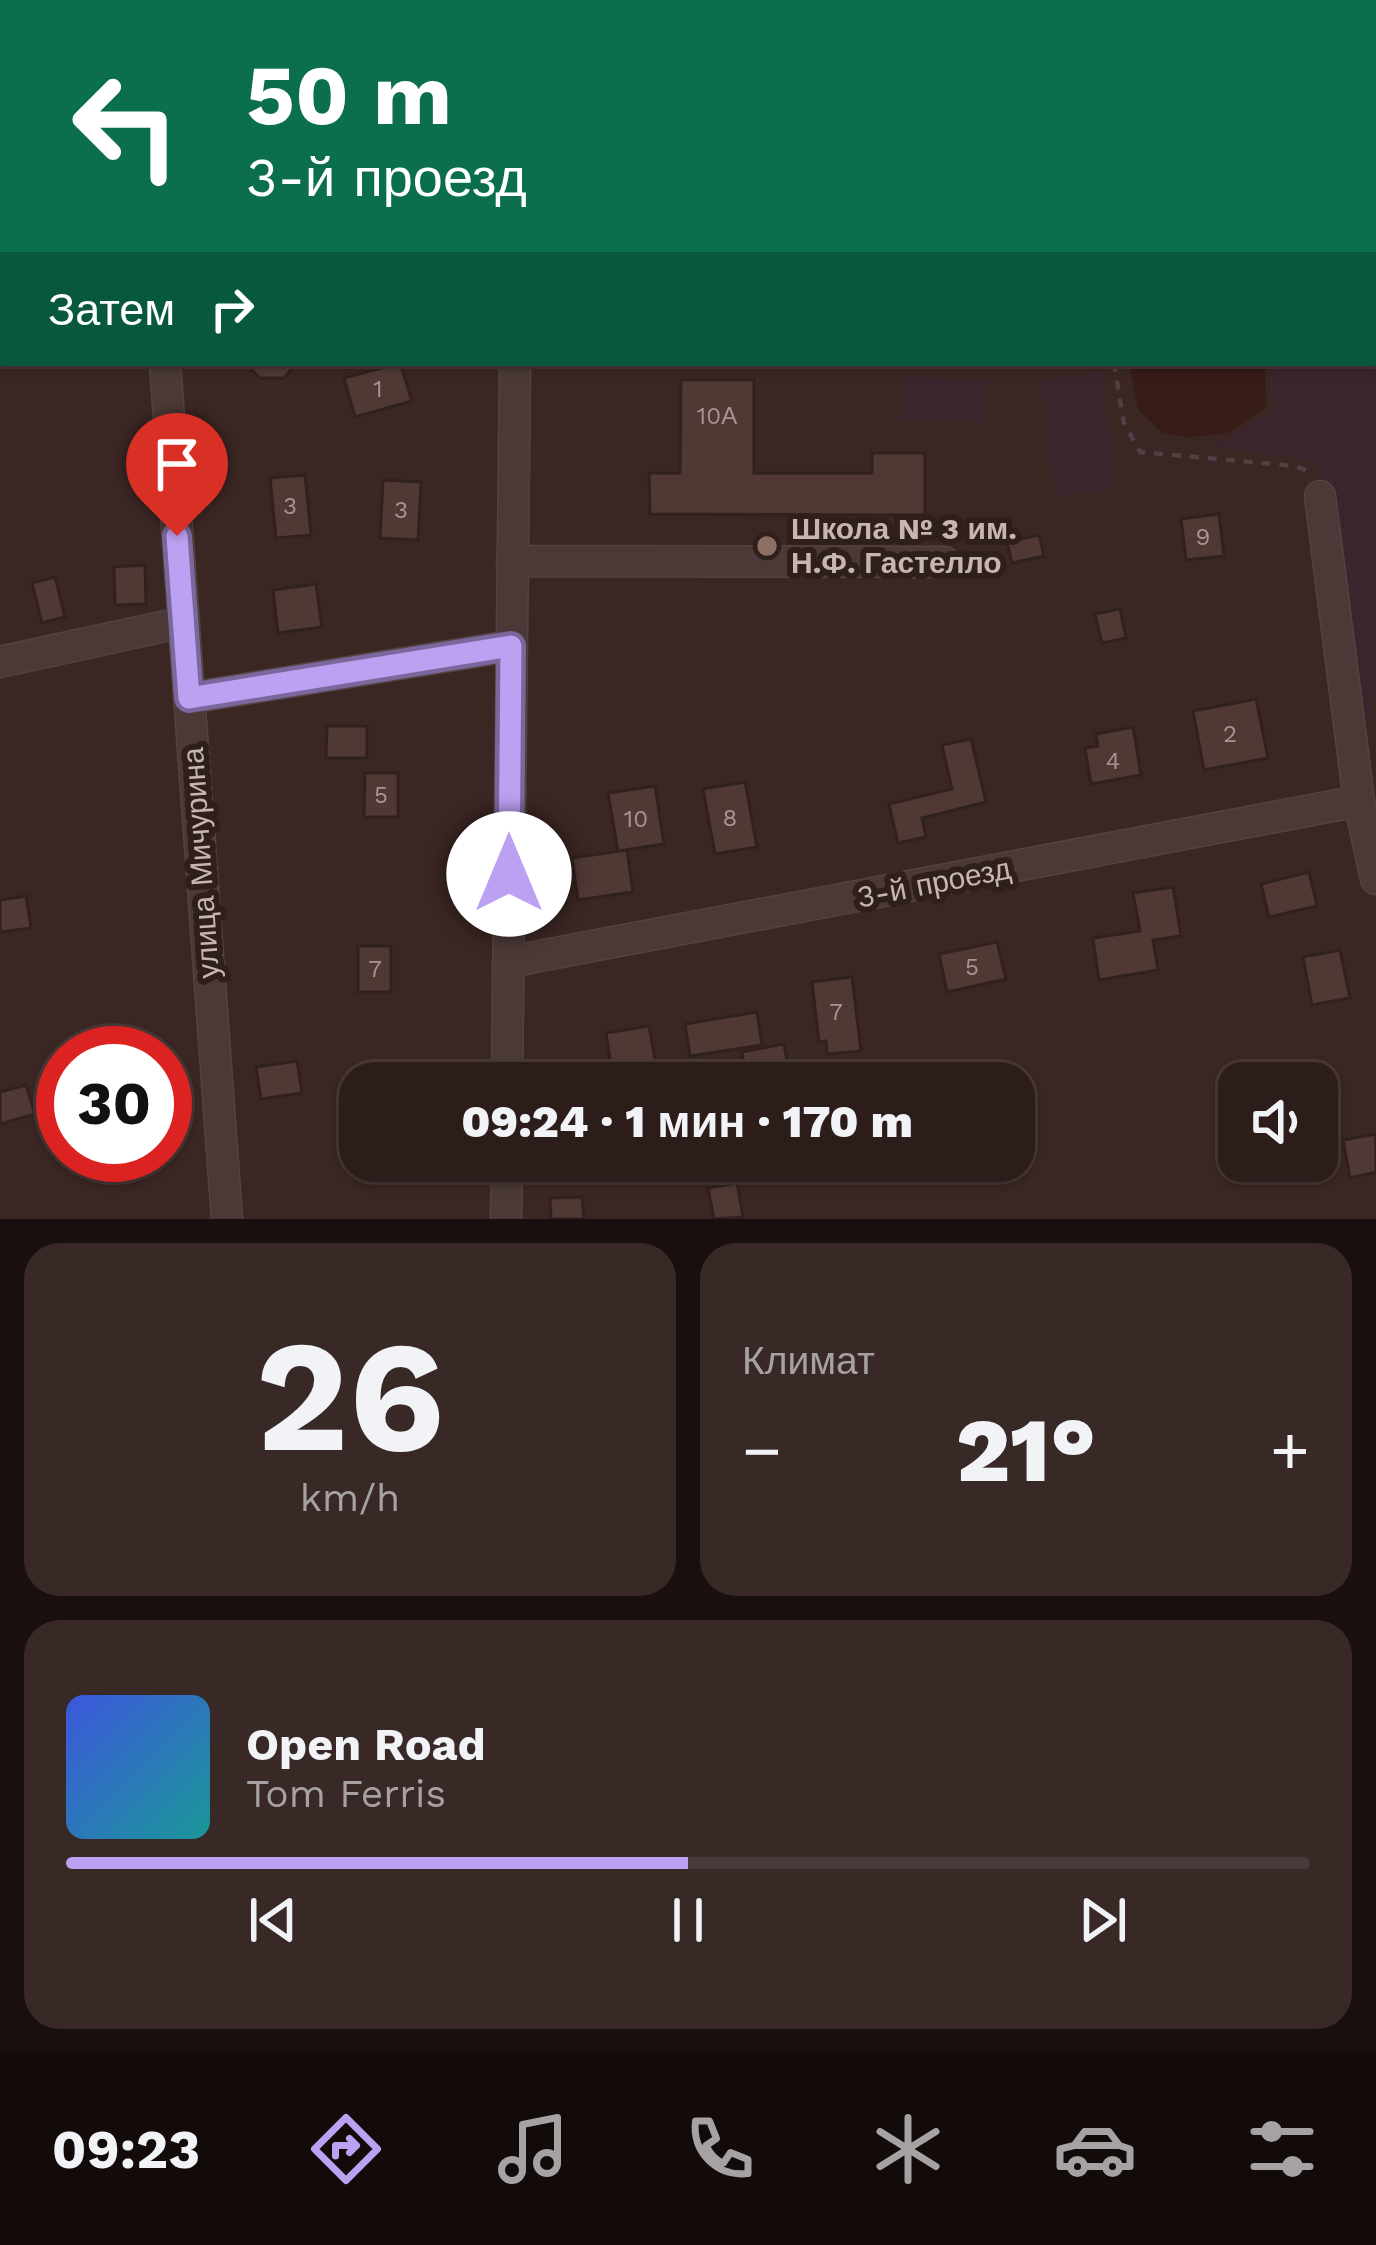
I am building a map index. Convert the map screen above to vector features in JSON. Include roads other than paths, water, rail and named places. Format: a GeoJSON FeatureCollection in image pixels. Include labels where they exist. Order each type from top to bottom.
{"type":"FeatureCollection","features":[{"type":"Feature","properties":{"kind":"street","name":"улица Мичурина"},"geometry":{"type":"LineString","coordinates":[[165,366],[227,1219]]}},
{"type":"Feature","properties":{"kind":"street"},"geometry":{"type":"LineString","coordinates":[[507,1062],[515,366]]}},
{"type":"Feature","properties":{"kind":"street"},"geometry":{"type":"LineString","coordinates":[[1321,496],[1360,801],[1376,879]]}},
{"type":"Feature","properties":{"kind":"street"},"geometry":{"type":"LineString","coordinates":[[512,561],[944,562]]}},
{"type":"Feature","properties":{"kind":"street"},"geometry":{"type":"LineString","coordinates":[[0,662],[184,622]]}},
{"type":"Feature","properties":{"kind":"street"},"geometry":{"type":"LineString","coordinates":[[189,698],[511,646]]}},
{"type":"Feature","properties":{"kind":"street","name":"3-й проезд"},"geometry":{"type":"LineString","coordinates":[[508,962],[1360,801]]}},
{"type":"Feature","properties":{"kind":"street"},"geometry":{"type":"LineString","coordinates":[[506,1219],[507,1182]]}},
{"type":"Feature","properties":{"kind":"place","name":"Школа № 3 им. Н.Ф. Гастелло"},"geometry":{"type":"Point","coordinates":[767,546]}}]}
